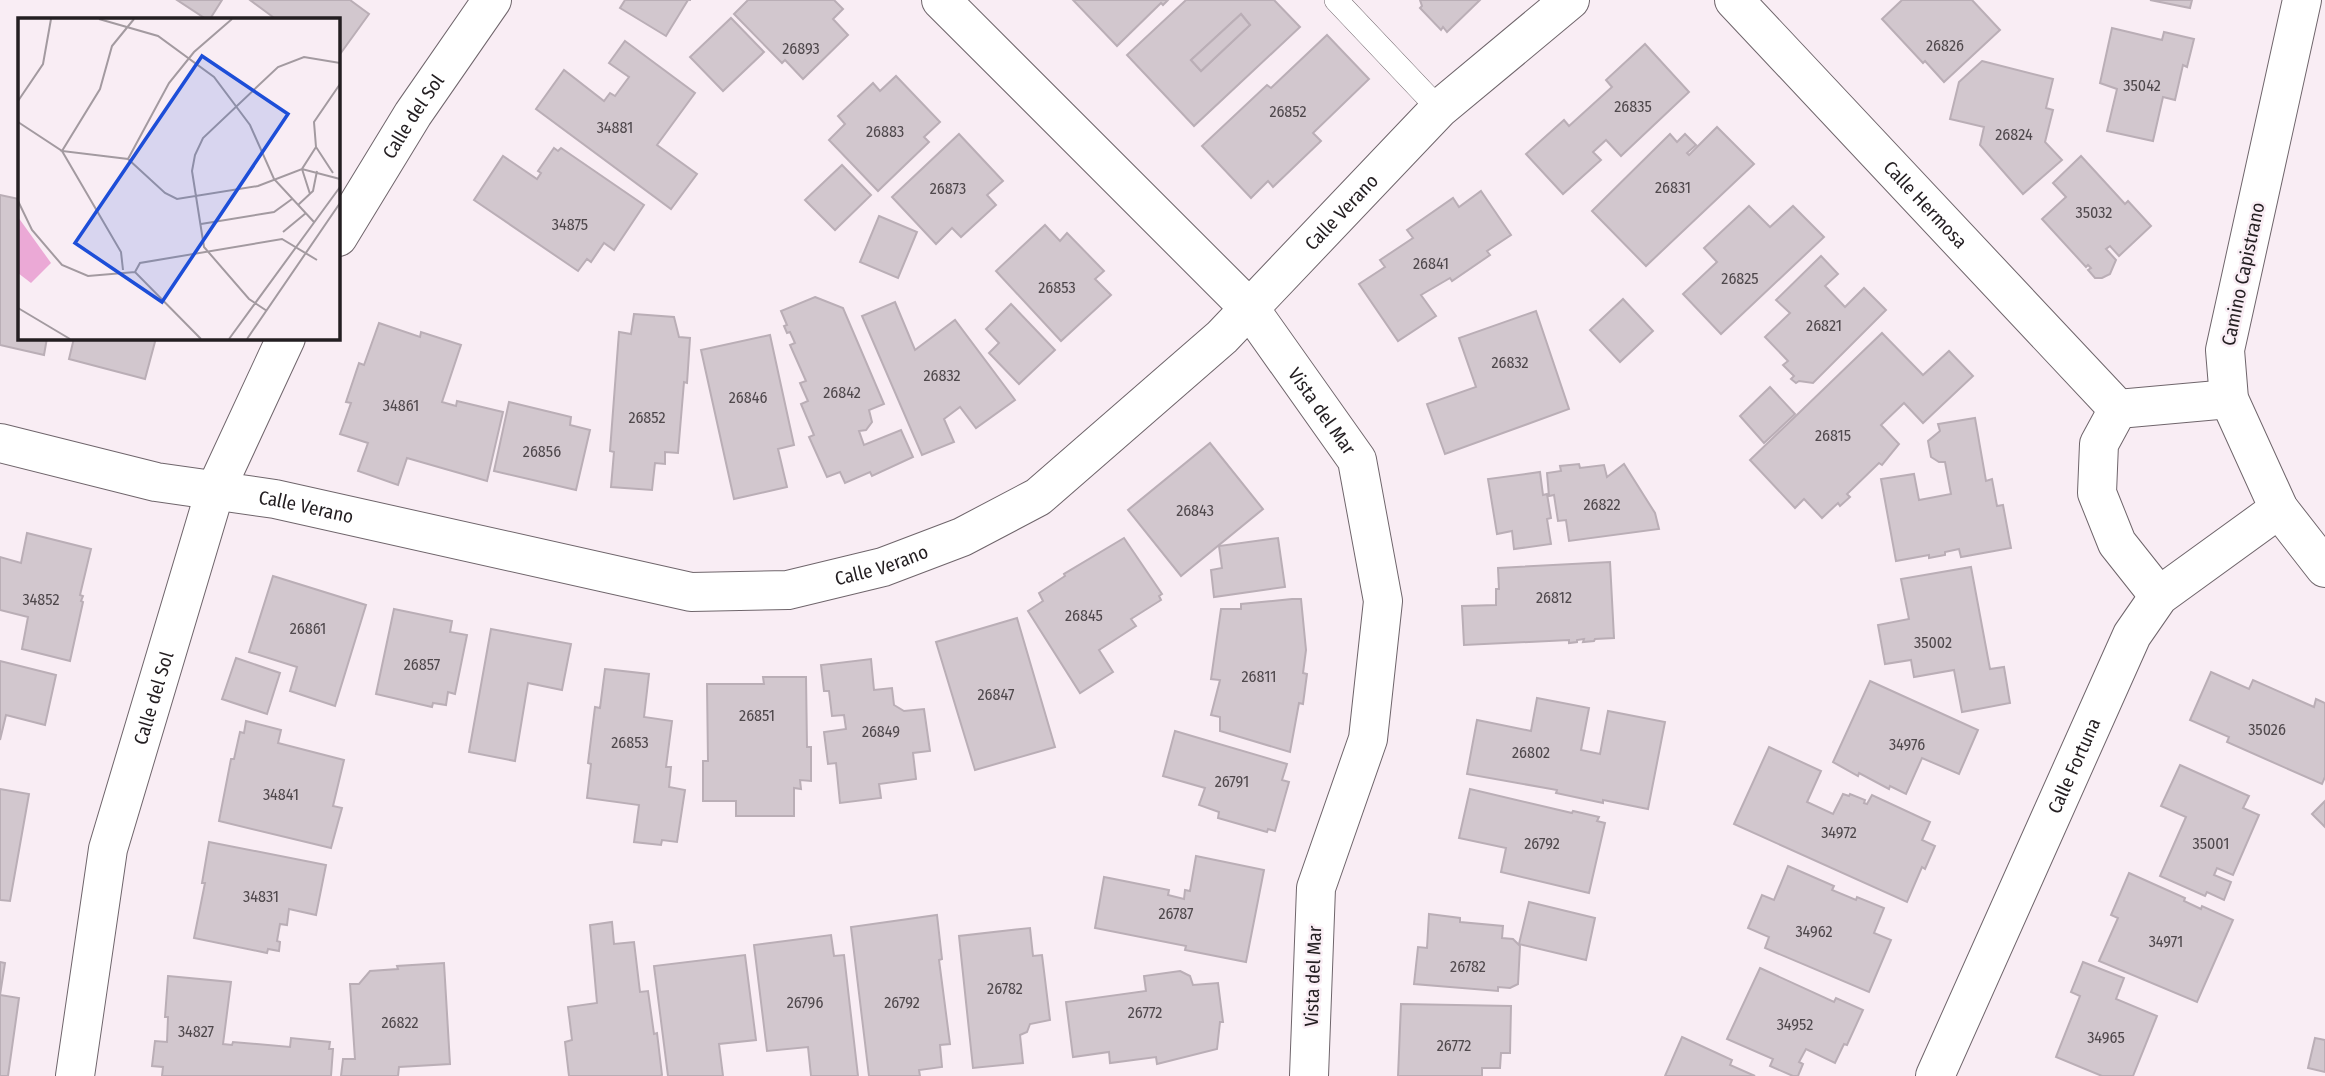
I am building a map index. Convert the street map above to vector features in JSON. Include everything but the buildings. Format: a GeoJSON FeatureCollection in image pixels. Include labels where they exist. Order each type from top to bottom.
{"type":"FeatureCollection","features":[{"type":"Feature","properties":{"kind":"street","name":"Calle del Sol"},"geometry":{"type":"LineString","coordinates":[[340,234],[413,114],[492,0]]}},
{"type":"Feature","properties":{"kind":"street","name":"Vista del Mar"},"geometry":{"type":"LineString","coordinates":[[941,0],[1250,309],[1357,460],[1383,601],[1368,739],[1316,888],[1309,1076]]}},
{"type":"Feature","properties":{"kind":"street","name":"Calle Verano"},"geometry":{"type":"LineString","coordinates":[[0,443],[156,482],[275,499],[691,592],[788,590],[883,566],[962,537],[1038,496],[1222,337],[1439,109],[1570,0]]}},
{"type":"Feature","properties":{"kind":"street","name":"Calle Hermosa"},"geometry":{"type":"LineString","coordinates":[[1734,0],[2118,409]]}},
{"type":"Feature","properties":{"kind":"street","name":"Camino Capistrano"},"geometry":{"type":"LineString","coordinates":[[2302,0],[2225,350],[2229,399],[2279,509],[2325,568]]}},
{"type":"Feature","properties":{"kind":"street","name":"Calle del Sol"},"geometry":{"type":"LineString","coordinates":[[75,1076],[108,849],[215,491],[285,340]]}},
{"type":"Feature","properties":{"kind":"street"},"geometry":{"type":"LineString","coordinates":[[2159,596],[2117,543],[2097,493],[2099,444],[2118,409],[2229,399]]}},
{"type":"Feature","properties":{"kind":"street","name":"Calle Fortuna"},"geometry":{"type":"LineString","coordinates":[[1935,1076],[2132,635],[2159,596],[2279,509]]}},
{"type":"Feature","properties":{"kind":"lane"},"geometry":{"type":"LineString","coordinates":[[1336,0],[1439,109]]}}]}
